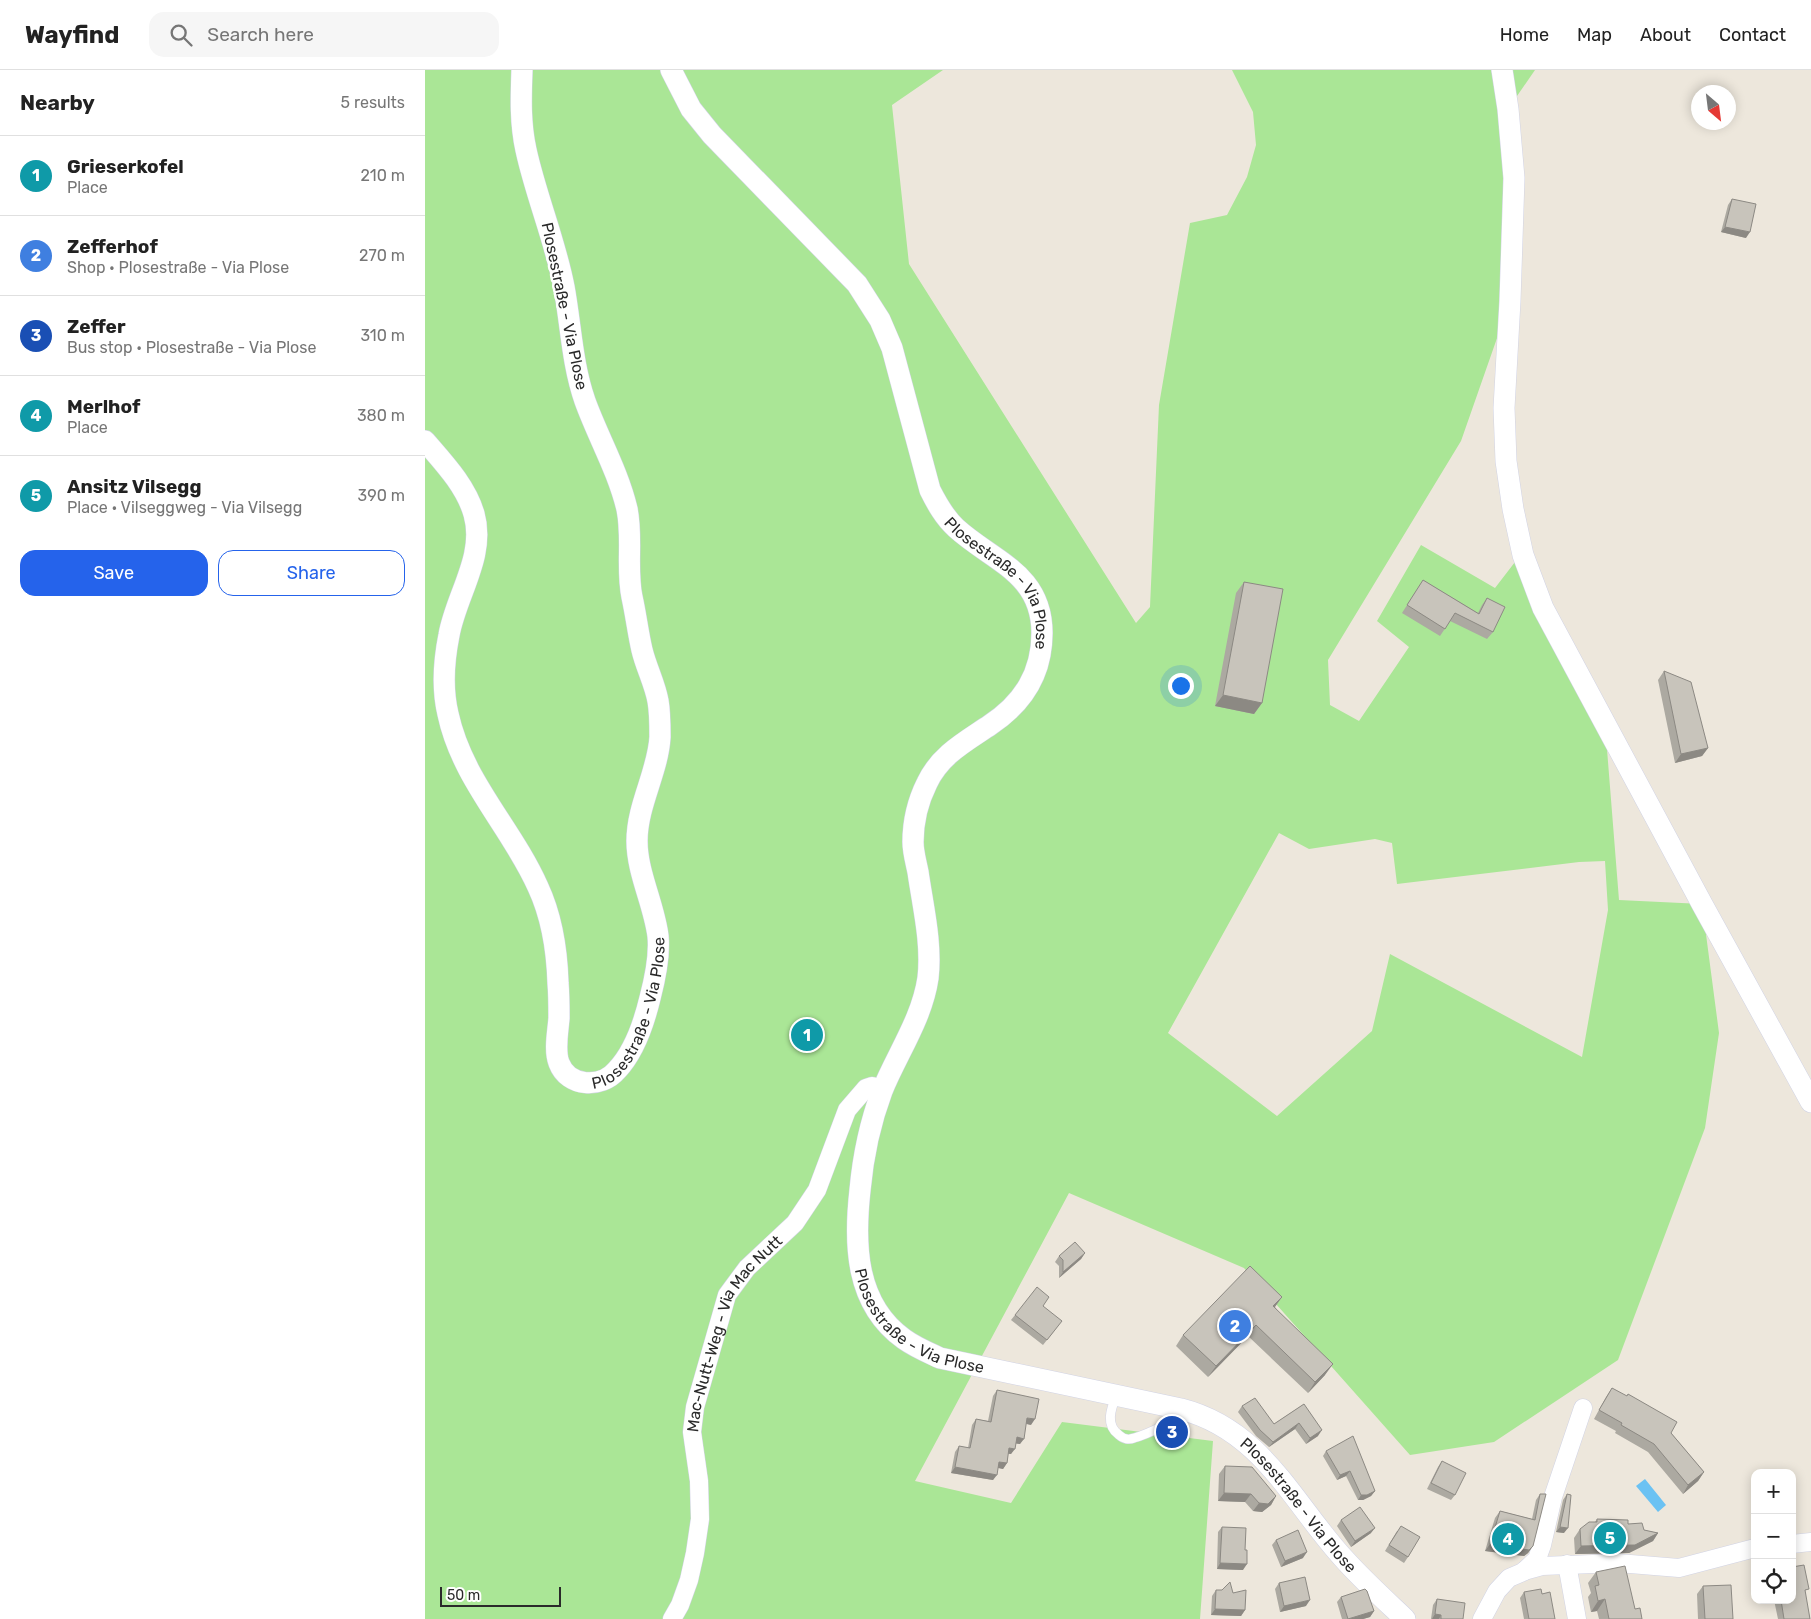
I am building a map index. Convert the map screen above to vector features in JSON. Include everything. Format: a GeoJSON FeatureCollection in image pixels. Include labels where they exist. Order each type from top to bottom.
{"type":"FeatureCollection","features":[{"type":"Feature","properties":{"kind":"street","name":"Plosestraße - Via Plose"},"geometry":{"type":"LineString","coordinates":[[425,441],[462,486],[474,514],[477,538],[473,562],[449,633],[444,678],[448,714],[461,753],[489,806],[524,861],[539,889],[550,922],[557,960],[559,1012],[557,1054],[559,1065],[571,1078],[584,1084],[600,1082],[615,1074],[639,1034],[650,999],[657,965],[658,937],[640,865],[637,839],[647,791],[657,759],[660,734],[658,701],[643,653],[631,592],[628,514],[620,484],[585,401],[575,368],[564,287],[526,149],[521,115],[522,70]]}},
{"type":"Feature","properties":{"kind":"street","name":"Plosestraße - Via Plose"},"geometry":{"type":"LineString","coordinates":[[671,70],[691,109],[712,135],[857,284],[881,320],[892,348],[930,490],[940,509],[955,527],[1008,565],[1025,581],[1039,607],[1043,630],[1041,656],[1034,679],[1017,702],[993,723],[953,750],[939,764],[927,781],[914,818],[913,843],[928,941],[927,980],[917,1016],[883,1090],[871,1122],[862,1171],[857,1214],[857,1246],[859,1268],[874,1306],[888,1324],[907,1341],[939,1358],[1181,1409],[1215,1421],[1242,1438],[1295,1497],[1345,1560],[1405,1619]]}},
{"type":"Feature","properties":{"kind":"street"},"geometry":{"type":"LineString","coordinates":[[1502,70],[1508,109],[1514,178],[1504,408],[1506,461],[1513,509],[1523,555],[1543,608],[1811,1102]]}},
{"type":"Feature","properties":{"kind":"street","name":"Mac-Nutt-Weg - Via Mac Nutt"},"geometry":{"type":"LineString","coordinates":[[672,1619],[680,1605],[689,1580],[701,1519],[699,1481],[692,1432],[695,1407],[727,1295],[747,1268],[795,1223],[817,1190],[847,1110],[856,1098],[866,1088],[872,1086],[883,1090]]}},
{"type":"Feature","properties":{"kind":"street"},"geometry":{"type":"LineString","coordinates":[[1523,1572],[1537,1559],[1553,1497],[1583,1408]]}},
{"type":"Feature","properties":{"kind":"street"},"geometry":{"type":"LineString","coordinates":[[1796,1544],[1811,1542]]}},
{"type":"Feature","properties":{"kind":"street"},"geometry":{"type":"LineString","coordinates":[[1482,1619],[1497,1591],[1509,1578],[1542,1566],[1618,1563],[1679,1568],[1751,1549]]}},
{"type":"Feature","properties":{"kind":"street"},"geometry":{"type":"LineString","coordinates":[[1567,1564],[1577,1619]]}},
{"type":"Feature","properties":{"kind":"lane"},"geometry":{"type":"LineString","coordinates":[[1116,1395],[1111,1409],[1110,1423],[1113,1431],[1122,1438],[1132,1439],[1178,1419],[1181,1409]]}},
{"type":"Feature","properties":{"kind":"green space"},"geometry":{"type":"Polygon","coordinates":[[[425,70],[943,70],[892,105],[909,264],[1136,623],[1150,607],[1159,405],[1190,223],[1227,215],[1247,177],[1256,145],[1253,112],[1232,70],[1535,70],[1508,109],[1510,301],[1461,441],[1328,660],[1330,705],[1359,721],[1409,647],[1377,621],[1421,545],[1495,588],[1515,562],[1603,699],[1619,900],[1702,904],[1719,1033],[1705,1128],[1618,1360],[1494,1442],[1410,1455],[1244,1268],[1069,1193],[915,1481],[1011,1503],[1062,1422],[1213,1441],[1200,1619],[425,1619],[425,70]],[[1279,833],[1168,1033],[1277,1116],[1372,1031],[1390,954],[1582,1057],[1608,910],[1605,861],[1579,862],[1397,884],[1392,843],[1375,839],[1309,849],[1279,833]]]}},
{"type":"Feature","properties":{"kind":"water"},"geometry":{"type":"Polygon","coordinates":[[[1645,1479],[1666,1505],[1658,1512],[1636,1486],[1645,1479]]]}},
{"type":"Feature","properties":{"kind":"building"},"geometry":{"type":"Polygon","coordinates":[[[1732,199],[1756,204],[1750,232],[1725,227],[1732,199]]]}},
{"type":"Feature","properties":{"kind":"building"},"geometry":{"type":"Polygon","coordinates":[[[1423,580],[1479,614],[1487,598],[1505,607],[1493,632],[1455,613],[1445,629],[1407,605],[1423,580]]]}},
{"type":"Feature","properties":{"kind":"building"},"geometry":{"type":"Polygon","coordinates":[[[1244,582],[1283,589],[1262,703],[1223,695],[1244,582]]]}},
{"type":"Feature","properties":{"kind":"building"},"geometry":{"type":"Polygon","coordinates":[[[1664,671],[1691,682],[1708,748],[1681,754],[1664,671]]]}},
{"type":"Feature","properties":{"kind":"building"},"geometry":{"type":"Polygon","coordinates":[[[1075,1242],[1085,1253],[1063,1272],[1063,1260],[1059,1256],[1075,1242]]]}},
{"type":"Feature","properties":{"kind":"building"},"geometry":{"type":"Polygon","coordinates":[[[1250,1266],[1282,1297],[1273,1306],[1333,1364],[1315,1382],[1256,1325],[1216,1366],[1183,1335],[1250,1266]]]}},
{"type":"Feature","properties":{"kind":"building"},"geometry":{"type":"Polygon","coordinates":[[[1037,1287],[1049,1297],[1043,1306],[1062,1321],[1047,1340],[1015,1315],[1037,1287]]]}},
{"type":"Feature","properties":{"kind":"building"},"geometry":{"type":"Polygon","coordinates":[[[1612,1388],[1627,1396],[1628,1394],[1677,1422],[1671,1433],[1704,1472],[1688,1485],[1654,1444],[1599,1410],[1612,1388]]]}},
{"type":"Feature","properties":{"kind":"building"},"geometry":{"type":"Polygon","coordinates":[[[997,1390],[1039,1399],[1035,1419],[1027,1418],[1024,1439],[1017,1437],[1015,1449],[1009,1448],[1007,1463],[999,1462],[997,1475],[955,1467],[959,1446],[970,1448],[976,1419],[991,1422],[997,1390]]]}},
{"type":"Feature","properties":{"kind":"building"},"geometry":{"type":"Polygon","coordinates":[[[1255,1398],[1274,1424],[1304,1404],[1322,1430],[1310,1438],[1299,1423],[1273,1442],[1260,1430],[1242,1406],[1255,1398]]]}},
{"type":"Feature","properties":{"kind":"building"},"geometry":{"type":"Polygon","coordinates":[[[1353,1436],[1375,1491],[1367,1495],[1361,1495],[1350,1471],[1340,1475],[1326,1451],[1353,1436]]]}},
{"type":"Feature","properties":{"kind":"building"},"geometry":{"type":"Polygon","coordinates":[[[1442,1461],[1466,1473],[1455,1495],[1431,1483],[1442,1461]]]}},
{"type":"Feature","properties":{"kind":"building"},"geometry":{"type":"Polygon","coordinates":[[[1225,1466],[1252,1467],[1276,1496],[1268,1504],[1259,1503],[1251,1494],[1224,1493],[1225,1466]]]}},
{"type":"Feature","properties":{"kind":"building"},"geometry":{"type":"Polygon","coordinates":[[[1540,1494],[1546,1494],[1533,1546],[1529,1550],[1490,1544],[1500,1511],[1535,1520],[1540,1494]]]}},
{"type":"Feature","properties":{"kind":"building"},"geometry":{"type":"Polygon","coordinates":[[[1567,1494],[1571,1495],[1568,1528],[1560,1527],[1567,1494]]]}},
{"type":"Feature","properties":{"kind":"building"},"geometry":{"type":"Polygon","coordinates":[[[1360,1507],[1375,1528],[1355,1541],[1341,1520],[1360,1507]]]}},
{"type":"Feature","properties":{"kind":"building"},"geometry":{"type":"Polygon","coordinates":[[[1597,1519],[1628,1520],[1628,1524],[1642,1523],[1644,1530],[1658,1533],[1635,1545],[1581,1546],[1580,1529],[1589,1522],[1597,1522],[1597,1519]]]}},
{"type":"Feature","properties":{"kind":"building"},"geometry":{"type":"Polygon","coordinates":[[[1401,1526],[1420,1537],[1408,1557],[1389,1545],[1401,1526]]]}},
{"type":"Feature","properties":{"kind":"building"},"geometry":{"type":"Polygon","coordinates":[[[1222,1527],[1246,1528],[1245,1550],[1247,1550],[1247,1564],[1220,1563],[1222,1527]]]}},
{"type":"Feature","properties":{"kind":"building"},"geometry":{"type":"Polygon","coordinates":[[[1298,1530],[1307,1552],[1285,1561],[1276,1540],[1298,1530]]]}},
{"type":"Feature","properties":{"kind":"building"},"geometry":{"type":"Polygon","coordinates":[[[1804,1565],[1809,1589],[1805,1590],[1810,1619],[1784,1619],[1782,1604],[1796,1604],[1796,1566],[1804,1565]]]}},
{"type":"Feature","properties":{"kind":"building"},"geometry":{"type":"Polygon","coordinates":[[[1625,1566],[1635,1609],[1640,1608],[1642,1619],[1609,1619],[1605,1599],[1598,1601],[1595,1586],[1599,1585],[1596,1572],[1625,1566]]]}},
{"type":"Feature","properties":{"kind":"building"},"geometry":{"type":"Polygon","coordinates":[[[1305,1577],[1310,1600],[1284,1606],[1279,1583],[1305,1577]]]}},
{"type":"Feature","properties":{"kind":"building"},"geometry":{"type":"Polygon","coordinates":[[[1230,1582],[1233,1593],[1246,1590],[1245,1610],[1215,1609],[1216,1590],[1222,1590],[1230,1582]]]}},
{"type":"Feature","properties":{"kind":"building"},"geometry":{"type":"Polygon","coordinates":[[[1731,1585],[1733,1619],[1705,1619],[1703,1586],[1731,1585]]]}},
{"type":"Feature","properties":{"kind":"building"},"geometry":{"type":"Polygon","coordinates":[[[1365,1589],[1374,1611],[1348,1619],[1341,1597],[1365,1589]]]}},
{"type":"Feature","properties":{"kind":"building"},"geometry":{"type":"Polygon","coordinates":[[[1541,1589],[1542,1594],[1550,1592],[1555,1619],[1529,1619],[1524,1592],[1541,1589]]]}},
{"type":"Feature","properties":{"kind":"building"},"geometry":{"type":"Polygon","coordinates":[[[1437,1599],[1465,1603],[1463,1619],[1441,1619],[1441,1615],[1435,1614],[1437,1599]]]}},
{"type":"Feature","properties":{"kind":"place","name":"Grieserkofel"},"geometry":{"type":"Point","coordinates":[807,1035]}},
{"type":"Feature","properties":{"kind":"place","name":"Zefferhof"},"geometry":{"type":"Point","coordinates":[1235,1326]}},
{"type":"Feature","properties":{"kind":"place","name":"Zeffer"},"geometry":{"type":"Point","coordinates":[1172,1432]}},
{"type":"Feature","properties":{"kind":"place","name":"Ansitz Vilsegg"},"geometry":{"type":"Point","coordinates":[1610,1538]}},
{"type":"Feature","properties":{"kind":"place","name":"Merlhof"},"geometry":{"type":"Point","coordinates":[1508,1539]}}]}
